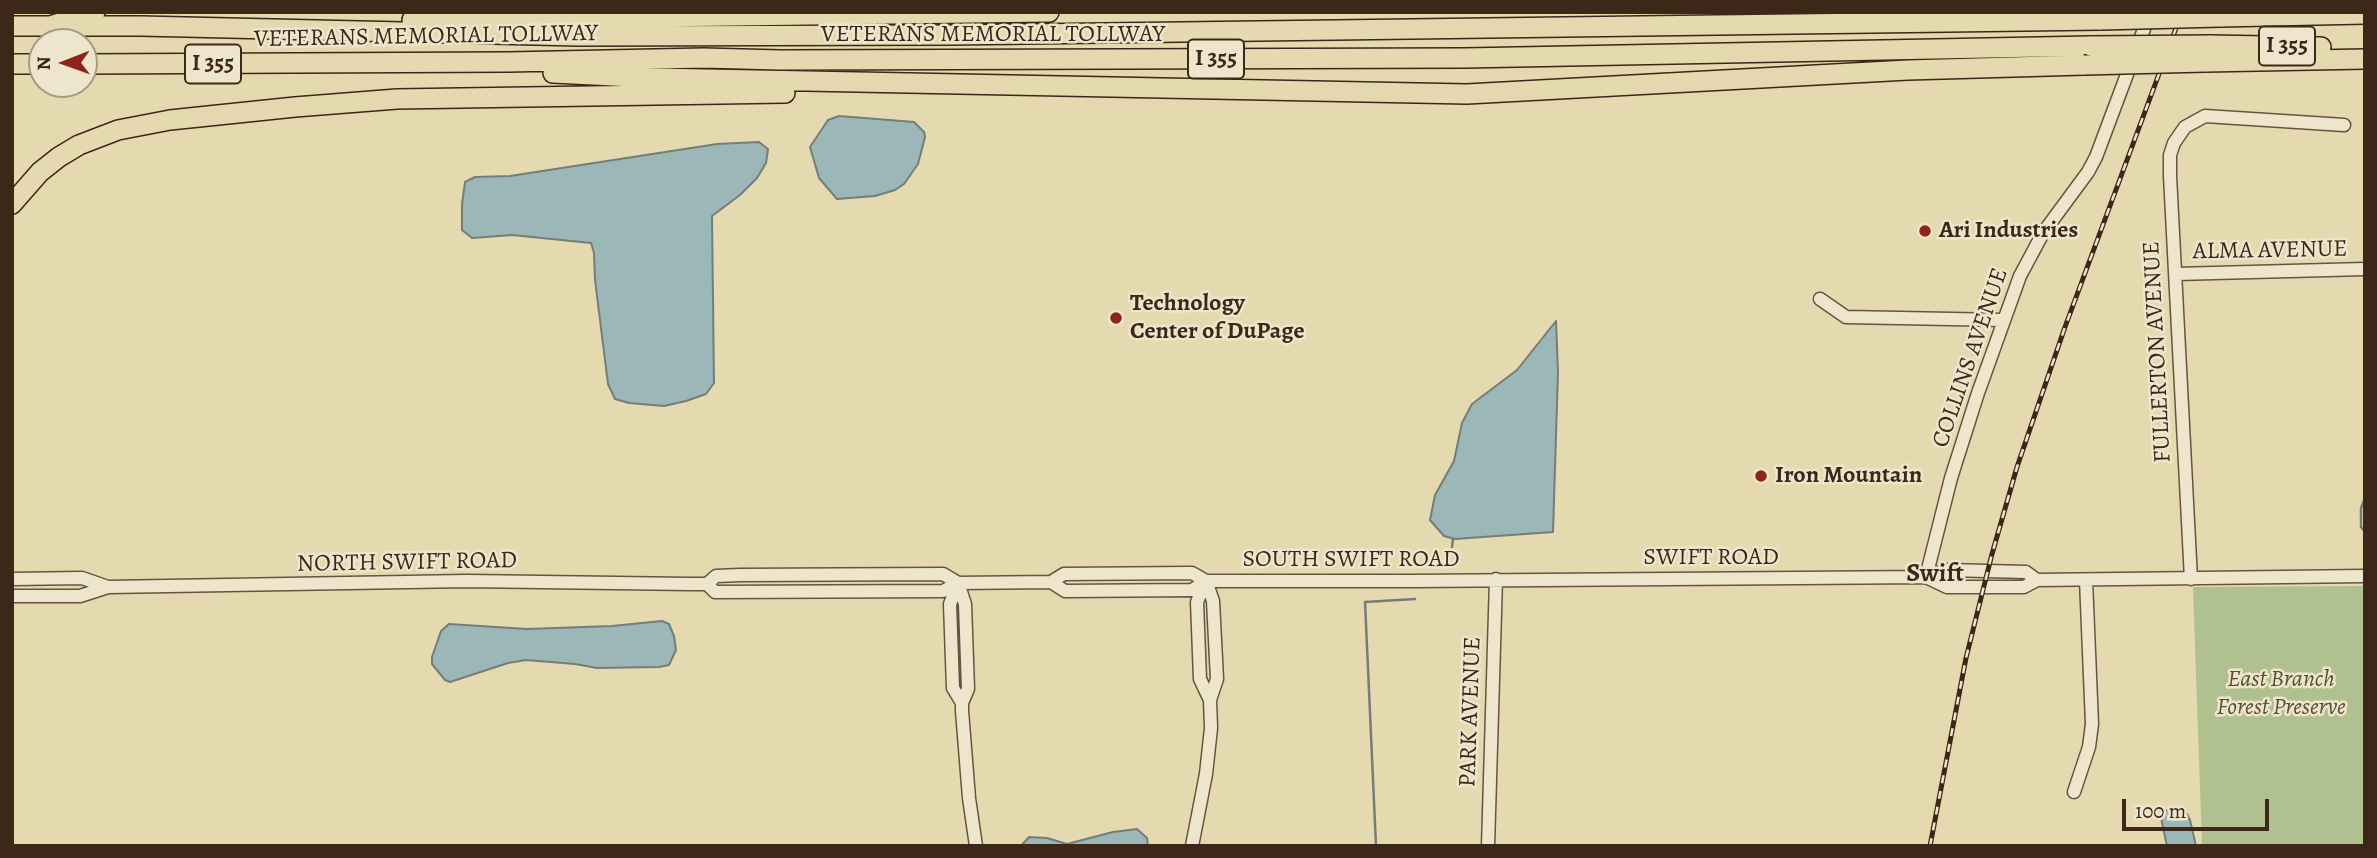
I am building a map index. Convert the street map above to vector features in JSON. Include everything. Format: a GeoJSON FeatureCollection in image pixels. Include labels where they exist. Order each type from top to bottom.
{"type":"FeatureCollection","features":[{"type":"Feature","properties":{"kind":"highway"},"geometry":{"type":"LineString","coordinates":[[48,26],[95,12]]}},
{"type":"Feature","properties":{"kind":"highway"},"geometry":{"type":"LineString","coordinates":[[952,12],[997,15]]}},
{"type":"Feature","properties":{"kind":"highway"},"geometry":{"type":"LineString","coordinates":[[141,26],[453,19],[997,15],[1049,12]]}},
{"type":"Feature","properties":{"kind":"highway"},"geometry":{"type":"LineString","coordinates":[[2355,12],[2365,14]]}},
{"type":"Feature","properties":{"kind":"highway","name":"VETERANS MEMORIAL TOLLWAY"},"geometry":{"type":"LineString","coordinates":[[48,26],[579,36],[952,35],[2365,14]]}},
{"type":"Feature","properties":{"kind":"highway","name":"I 355"},"geometry":{"type":"LineString","coordinates":[[12,26],[48,26]]}},
{"type":"Feature","properties":{"kind":"highway","name":"VETERANS MEMORIAL TOLLWAY"},"geometry":{"type":"LineString","coordinates":[[98,64],[704,58],[1465,58],[2091,46],[2207,53],[2365,47]]}},
{"type":"Feature","properties":{"kind":"highway"},"geometry":{"type":"LineString","coordinates":[[342,63],[654,78],[1467,94],[1908,70],[2084,65],[2207,53],[2365,59]]}},
{"type":"Feature","properties":{"kind":"highway"},"geometry":{"type":"LineString","coordinates":[[12,204],[40,172],[79,145],[118,130],[170,120],[397,99],[775,94],[954,84]]}},
{"type":"Feature","properties":{"kind":"street","name":"COLLINS AVENUE"},"geometry":{"type":"LineString","coordinates":[[1926,577],[1951,478],[2004,320],[2032,251],[2096,158],[2150,12]]}},
{"type":"Feature","properties":{"kind":"street","name":"FULLERTON AVENUE"},"geometry":{"type":"LineString","coordinates":[[2191,579],[2170,163],[2174,143],[2185,127],[2205,116],[2344,125]]}},
{"type":"Feature","properties":{"kind":"street","name":"ALMA AVENUE"},"geometry":{"type":"LineString","coordinates":[[2176,274],[2365,269]]}},
{"type":"Feature","properties":{"kind":"street"},"geometry":{"type":"LineString","coordinates":[[1820,299],[1846,317],[2004,320]]}},
{"type":"Feature","properties":{"kind":"street","name":"NORTH SWIFT ROAD"},"geometry":{"type":"LineString","coordinates":[[12,596],[80,596],[108,587],[467,582],[707,584],[716,576],[753,575],[943,574],[958,583]]}},
{"type":"Feature","properties":{"kind":"street","name":"SWIFT ROAD"},"geometry":{"type":"LineString","coordinates":[[1496,579],[1926,577],[1947,587],[2024,587],[2037,580],[2365,576]]}},
{"type":"Feature","properties":{"kind":"street","name":"NORTH SWIFT ROAD"},"geometry":{"type":"LineString","coordinates":[[12,579],[82,579],[108,587]]}},
{"type":"Feature","properties":{"kind":"street","name":"SOUTH SWIFT ROAD"},"geometry":{"type":"LineString","coordinates":[[958,583],[1051,582],[1065,591],[1192,590],[1206,581],[1496,579]]}},
{"type":"Feature","properties":{"kind":"street","name":"PARK AVENUE"},"geometry":{"type":"LineString","coordinates":[[1488,846],[1496,579]]}},
{"type":"Feature","properties":{"kind":"street"},"geometry":{"type":"LineString","coordinates":[[2074,792],[2089,747],[2092,724],[2087,580]]}},
{"type":"Feature","properties":{"kind":"street"},"geometry":{"type":"LineString","coordinates":[[1192,846],[1206,774],[1211,728],[1210,700],[1217,679],[1213,601],[1206,581]]}},
{"type":"Feature","properties":{"kind":"street"},"geometry":{"type":"LineString","coordinates":[[958,583],[950,604],[953,688],[962,704],[965,756],[976,846]]}},
{"type":"Feature","properties":{"kind":"green space","name":"East Branch Forest Preserve"},"geometry":{"type":"Polygon","coordinates":[[[2365,586],[2365,846],[2202,846],[2193,587],[2365,586]]]}},
{"type":"Feature","properties":{"kind":"water"},"geometry":{"type":"Polygon","coordinates":[[[839,116],[914,122],[924,132],[918,164],[904,184],[895,190],[875,196],[837,199],[819,178],[810,147],[828,120],[839,116]]]}},
{"type":"Feature","properties":{"kind":"water"},"geometry":{"type":"Polygon","coordinates":[[[759,142],[768,149],[766,163],[757,178],[712,216],[714,383],[706,394],[686,401],[664,406],[615,399],[608,384],[591,243],[512,235],[472,238],[462,230],[465,182],[475,177],[510,176],[717,144],[759,142]]]}},
{"type":"Feature","properties":{"kind":"water"},"geometry":{"type":"Polygon","coordinates":[[[1556,321],[1558,372],[1553,532],[1455,539],[1444,536],[1430,520],[1435,495],[1454,461],[1462,423],[1472,404],[1517,370],[1556,321]]]}},
{"type":"Feature","properties":{"kind":"water"},"geometry":{"type":"Polygon","coordinates":[[[662,621],[669,624],[676,650],[669,665],[659,667],[597,668],[526,660],[508,663],[450,682],[445,680],[432,664],[441,631],[449,624],[527,629],[662,621]]]}},
{"type":"Feature","properties":{"kind":"water"},"geometry":{"type":"Polygon","coordinates":[[[2163,811],[2187,814],[2196,846],[2167,846],[2161,818],[2163,811]]]}},
{"type":"Feature","properties":{"kind":"water"},"geometry":{"type":"Polygon","coordinates":[[[1137,829],[1147,838],[1148,846],[1021,846],[1029,837],[1047,838],[1067,844],[1137,829]]]}},
{"type":"Feature","properties":{"kind":"waterway"},"geometry":{"type":"LineString","coordinates":[[2365,498],[2361,508],[2361,527],[2365,532]]}},
{"type":"Feature","properties":{"kind":"waterway"},"geometry":{"type":"LineString","coordinates":[[1452,547],[1453,539]]}},
{"type":"Feature","properties":{"kind":"waterway"},"geometry":{"type":"LineString","coordinates":[[1376,846],[1365,602],[1415,599]]}},
{"type":"Feature","properties":{"kind":"railway"},"geometry":{"type":"LineString","coordinates":[[1930,846],[1966,658],[2017,467],[2065,327],[2182,12]]}},
{"type":"Feature","properties":{"kind":"place","name":"Ari Industries"},"geometry":{"type":"Point","coordinates":[1925,231]}},
{"type":"Feature","properties":{"kind":"place","name":"Technology Center of DuPage"},"geometry":{"type":"Point","coordinates":[1116,318]}},
{"type":"Feature","properties":{"kind":"place","name":"Iron Mountain"},"geometry":{"type":"Point","coordinates":[1761,476]}},
{"type":"Feature","properties":{"kind":"district","name":"Swift"},"geometry":{"type":"Point","coordinates":[1935,575]}}]}
